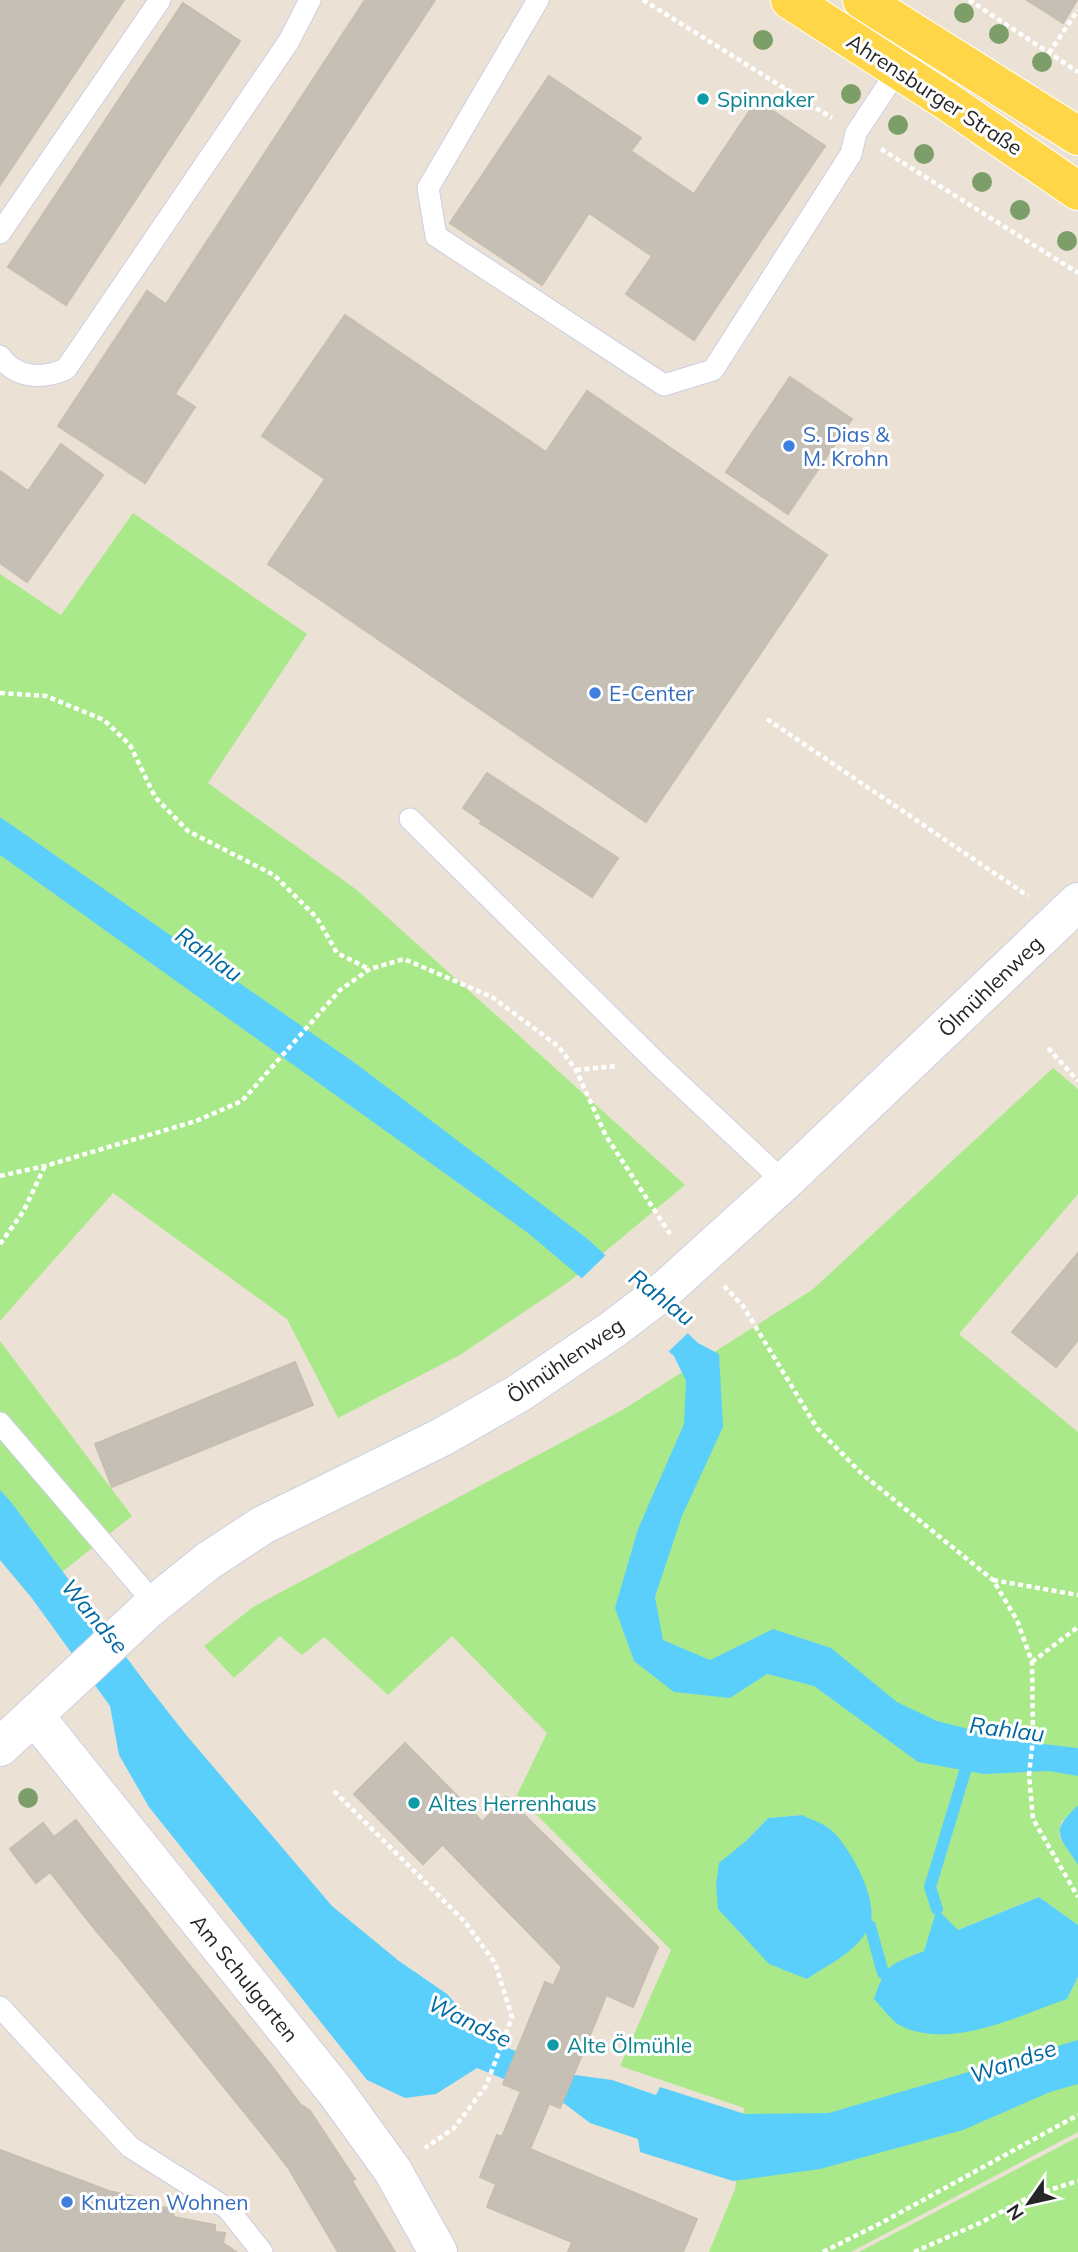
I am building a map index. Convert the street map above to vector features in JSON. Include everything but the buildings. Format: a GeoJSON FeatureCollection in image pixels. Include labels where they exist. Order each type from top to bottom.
{"type":"FeatureCollection","features":[{"type":"Feature","properties":{"kind":"main road","name":"Ahrensburger Straße"},"geometry":{"type":"LineString","coordinates":[[862,0],[1078,136]]}},
{"type":"Feature","properties":{"kind":"main road","name":"Ahrensburger Straße"},"geometry":{"type":"LineString","coordinates":[[795,1],[1078,191]]}},
{"type":"Feature","properties":{"kind":"main road","name":"Ölmühlenweg"},"geometry":{"type":"LineString","coordinates":[[0,1747],[122,1633],[208,1561],[263,1525],[442,1437],[519,1393],[612,1331],[666,1289],[784,1182],[1069,910]]}},
{"type":"Feature","properties":{"kind":"main road","name":"Am Schulgarten"},"geometry":{"type":"LineString","coordinates":[[34,1715],[336,2092],[393,2171],[438,2252]]}},
{"type":"Feature","properties":{"kind":"lane"},"geometry":{"type":"LineString","coordinates":[[0,233],[160,0]]}},
{"type":"Feature","properties":{"kind":"lane"},"geometry":{"type":"LineString","coordinates":[[0,356],[19,373],[27,375],[51,375],[66,369],[289,41],[310,0]]}},
{"type":"Feature","properties":{"kind":"lane"},"geometry":{"type":"LineString","coordinates":[[538,0],[428,188],[436,236],[663,385],[713,370],[851,155],[856,134],[921,37]]}},
{"type":"Feature","properties":{"kind":"lane"},"geometry":{"type":"LineString","coordinates":[[410,819],[657,1063],[784,1182]]}},
{"type":"Feature","properties":{"kind":"lane"},"geometry":{"type":"LineString","coordinates":[[0,1423],[155,1604]]}},
{"type":"Feature","properties":{"kind":"lane"},"geometry":{"type":"LineString","coordinates":[[0,2007],[130,2147],[228,2209],[262,2252]]}},
{"type":"Feature","properties":{"kind":"path"},"geometry":{"type":"LineString","coordinates":[[969,0],[1078,72]]}},
{"type":"Feature","properties":{"kind":"path"},"geometry":{"type":"LineString","coordinates":[[1049,53],[1078,10]]}},
{"type":"Feature","properties":{"kind":"path"},"geometry":{"type":"LineString","coordinates":[[0,693],[46,696],[104,720],[130,745],[155,797],[188,831],[274,875],[317,918],[337,953],[370,969]]}},
{"type":"Feature","properties":{"kind":"path"},"geometry":{"type":"LineString","coordinates":[[767,719],[1069,910]]}},
{"type":"Feature","properties":{"kind":"path"},"geometry":{"type":"LineString","coordinates":[[0,1176],[45,1166],[196,1121],[242,1101],[340,990],[370,969],[404,959],[492,996],[558,1046],[576,1070],[606,1136],[668,1232],[743,1306],[817,1427],[861,1473],[993,1580],[1017,1620],[1032,1662],[1033,1739],[1030,1775],[1033,1819],[1077,1895]]}},
{"type":"Feature","properties":{"kind":"path"},"geometry":{"type":"LineString","coordinates":[[1048,1048],[1078,1081]]}},
{"type":"Feature","properties":{"kind":"path"},"geometry":{"type":"LineString","coordinates":[[0,1244],[23,1212],[45,1166]]}},
{"type":"Feature","properties":{"kind":"path"},"geometry":{"type":"LineString","coordinates":[[993,1580],[1078,1595]]}},
{"type":"Feature","properties":{"kind":"path"},"geometry":{"type":"LineString","coordinates":[[1032,1662],[1078,1627]]}},
{"type":"Feature","properties":{"kind":"path"},"geometry":{"type":"LineString","coordinates":[[334,1791],[465,1922],[495,1963],[512,2017],[486,2086],[454,2128],[393,2171]]}},
{"type":"Feature","properties":{"kind":"path"},"geometry":{"type":"LineString","coordinates":[[823,2252],[1078,2115]]}},
{"type":"Feature","properties":{"kind":"path"},"geometry":{"type":"LineString","coordinates":[[914,2252],[980,2223],[1033,2195],[1078,2181]]}},
{"type":"Feature","properties":{"kind":"green space"},"geometry":{"type":"Polygon","coordinates":[[[133,513],[307,634],[208,783],[357,890],[685,1185],[570,1281],[460,1355],[338,1418],[287,1319],[113,1193],[0,1321],[0,574],[61,615],[133,513]]]}},
{"type":"Feature","properties":{"kind":"green space"},"geometry":{"type":"Polygon","coordinates":[[[1053,1068],[1078,1089],[1078,1194],[959,1334],[1078,1432],[1078,1806],[1061,1822],[1059,1836],[1078,1865],[1078,1925],[1039,1897],[958,1930],[924,1951],[898,1962],[1067,1999],[1078,1977],[1078,2132],[851,2252],[709,2252],[735,2189],[744,2108],[620,2066],[671,1950],[517,1795],[547,1733],[452,1636],[388,1695],[324,1637],[302,1655],[280,1636],[234,1678],[204,1646],[253,1607],[624,1409],[812,1290],[1053,1068]],[[802,1815],[768,1818],[746,1841],[807,1979],[829,1964],[802,1815]]]}},
{"type":"Feature","properties":{"kind":"green space"},"geometry":{"type":"Polygon","coordinates":[[[0,1341],[132,1516],[31,1597],[0,1560],[0,1341]]]}},
{"type":"Feature","properties":{"kind":"green space"},"geometry":{"type":"Polygon","coordinates":[[[1078,2137],[1078,2252],[859,2252],[1078,2137]]]}},
{"type":"Feature","properties":{"kind":"water"},"geometry":{"type":"Polygon","coordinates":[[[0,817],[355,1063],[589,1240],[698,1343],[719,1354],[723,1427],[682,1516],[655,1597],[663,1640],[710,1660],[773,1629],[831,1648],[897,1702],[937,1721],[1016,1741],[1078,1748],[1078,1776],[1048,1771],[984,1774],[918,1762],[814,1686],[767,1674],[730,1698],[674,1692],[634,1661],[615,1608],[638,1529],[684,1424],[686,1381],[674,1356],[528,1233],[0,855],[0,817]]]}},
{"type":"Feature","properties":{"kind":"water","name":"Wandse"},"geometry":{"type":"Polygon","coordinates":[[[0,1490],[187,1736],[332,1906],[399,1961],[447,1994],[488,2040],[575,2075],[612,2080],[656,2095],[660,2087],[745,2114],[829,2113],[1078,2040],[1078,2084],[1050,2092],[963,2130],[820,2169],[733,2181],[640,2152],[638,2139],[590,2123],[565,2104],[477,2068],[436,2094],[405,2098],[367,2080],[149,1807],[119,1755],[110,1706],[31,1597],[0,1560],[0,1490]]]}},
{"type":"Feature","properties":{"kind":"water"},"geometry":{"type":"Polygon","coordinates":[[[1077,1806],[1078,1865],[1060,1834],[1063,1822],[1077,1806]]]}},
{"type":"Feature","properties":{"kind":"water"},"geometry":{"type":"Polygon","coordinates":[[[802,1815],[828,1828],[847,1849],[862,1875],[872,1917],[864,1936],[857,1944],[807,1979],[769,1964],[718,1909],[716,1885],[719,1863],[768,1818],[802,1815]]]}},
{"type":"Feature","properties":{"kind":"water"},"geometry":{"type":"Polygon","coordinates":[[[1039,1897],[1078,1925],[1078,1977],[1067,1999],[984,2028],[941,2034],[920,2032],[897,2024],[874,1999],[882,1978],[891,1967],[924,1951],[937,1909],[958,1930],[1039,1897]]]}},
{"type":"Feature","properties":{"kind":"pier"},"geometry":{"type":"Polygon","coordinates":[[[608,1253],[690,1331],[666,1354],[579,1281],[608,1253]]]}},
{"type":"Feature","properties":{"kind":"waterway"},"geometry":{"type":"LineString","coordinates":[[937,1909],[930,1887],[970,1755]]}},
{"type":"Feature","properties":{"kind":"waterway"},"geometry":{"type":"LineString","coordinates":[[870,1926],[883,1973]]}},
{"type":"Feature","properties":{"kind":"place","name":"Spinnaker"},"geometry":{"type":"Point","coordinates":[703,99]}},
{"type":"Feature","properties":{"kind":"place","name":"S. Dias & M. Krohn"},"geometry":{"type":"Point","coordinates":[789,446]}},
{"type":"Feature","properties":{"kind":"place","name":"E-Center"},"geometry":{"type":"Point","coordinates":[595,693]}},
{"type":"Feature","properties":{"kind":"place","name":"Altes Herrenhaus"},"geometry":{"type":"Point","coordinates":[414,1803]}},
{"type":"Feature","properties":{"kind":"place","name":"Alte Ölmühle"},"geometry":{"type":"Point","coordinates":[553,2045]}},
{"type":"Feature","properties":{"kind":"place","name":"Knutzen Wohnen"},"geometry":{"type":"Point","coordinates":[67,2202]}},
{"type":"Feature","properties":{"kind":"water label","name":"Rahlau"},"geometry":{"type":"Point","coordinates":[209,954]}},
{"type":"Feature","properties":{"kind":"water label","name":"Rahlau"},"geometry":{"type":"Point","coordinates":[662,1297]}},
{"type":"Feature","properties":{"kind":"water label","name":"Rahlau"},"geometry":{"type":"Point","coordinates":[1007,1729]}}]}
